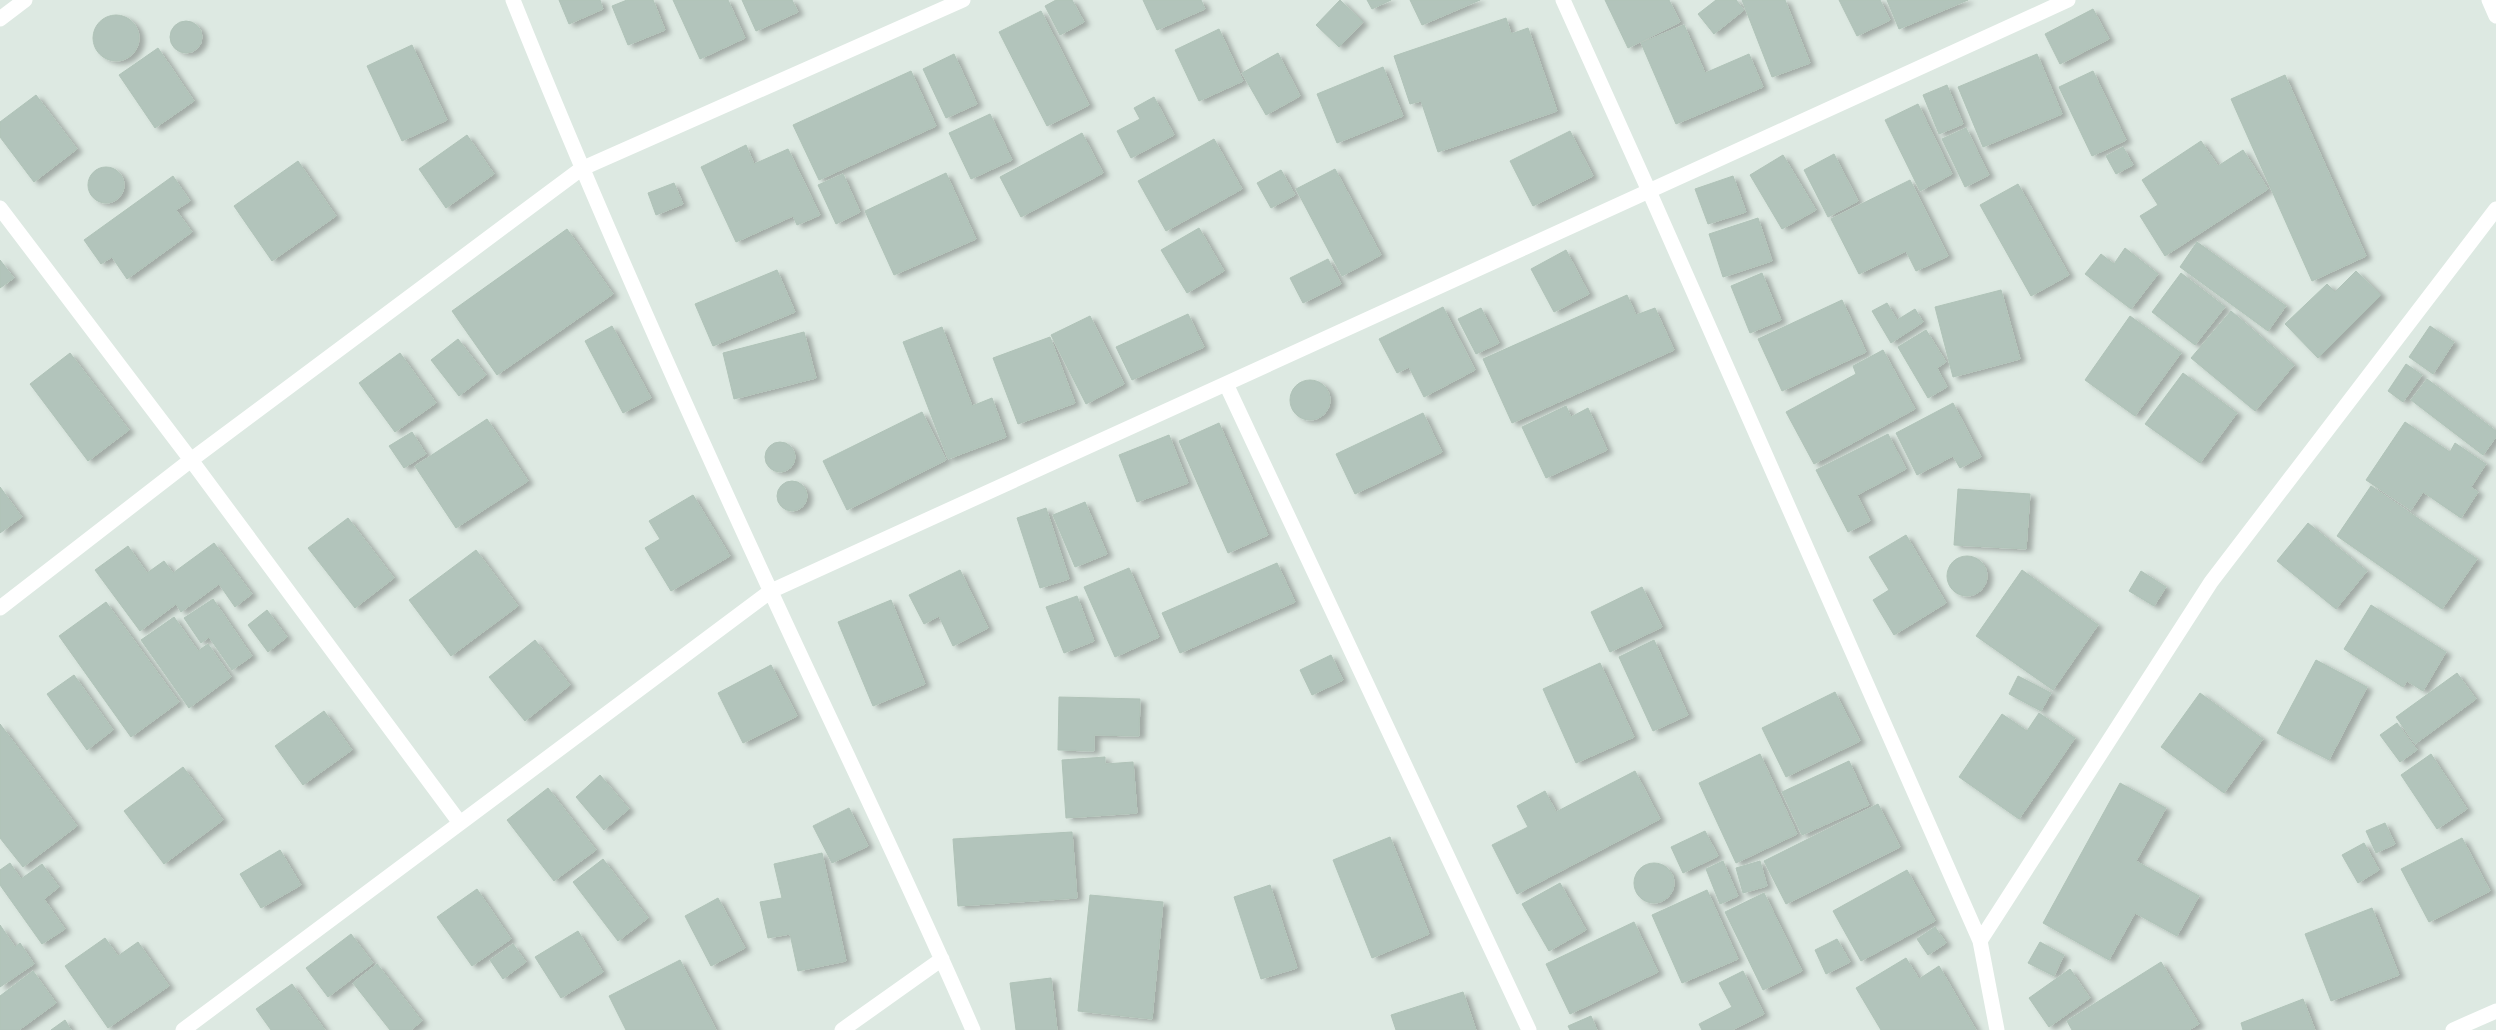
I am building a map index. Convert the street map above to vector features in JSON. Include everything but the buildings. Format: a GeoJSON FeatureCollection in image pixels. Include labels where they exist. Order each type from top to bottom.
{"type":"FeatureCollection","features":[{"type":"Feature","properties":{"kind":"street"},"geometry":{"type":"LineString","coordinates":[[0,19],[25,0]]}},
{"type":"Feature","properties":{"kind":"street"},"geometry":{"type":"LineString","coordinates":[[513,0],[581,169],[771,591],[942,959],[973,1030]]}},
{"type":"Feature","properties":{"kind":"street"},"geometry":{"type":"LineString","coordinates":[[0,608],[191,460],[581,169],[963,0]]}},
{"type":"Feature","properties":{"kind":"street"},"geometry":{"type":"LineString","coordinates":[[1563,0],[1980,941],[1996,1030]]}},
{"type":"Feature","properties":{"kind":"street"},"geometry":{"type":"LineString","coordinates":[[183,1030],[771,591],[2068,0]]}},
{"type":"Feature","properties":{"kind":"street"},"geometry":{"type":"LineString","coordinates":[[2489,0],[2496,16]]}},
{"type":"Feature","properties":{"kind":"street"},"geometry":{"type":"LineString","coordinates":[[0,208],[191,460],[460,823]]}},
{"type":"Feature","properties":{"kind":"street"},"geometry":{"type":"LineString","coordinates":[[1980,941],[2211,582],[2496,209]]}},
{"type":"Feature","properties":{"kind":"street"},"geometry":{"type":"LineString","coordinates":[[1226,384],[1530,1030]]}},
{"type":"Feature","properties":{"kind":"street"},"geometry":{"type":"LineString","coordinates":[[842,1030],[942,959]]}},
{"type":"Feature","properties":{"kind":"street"},"geometry":{"type":"LineString","coordinates":[[2453,1030],[2496,1011]]}}]}
